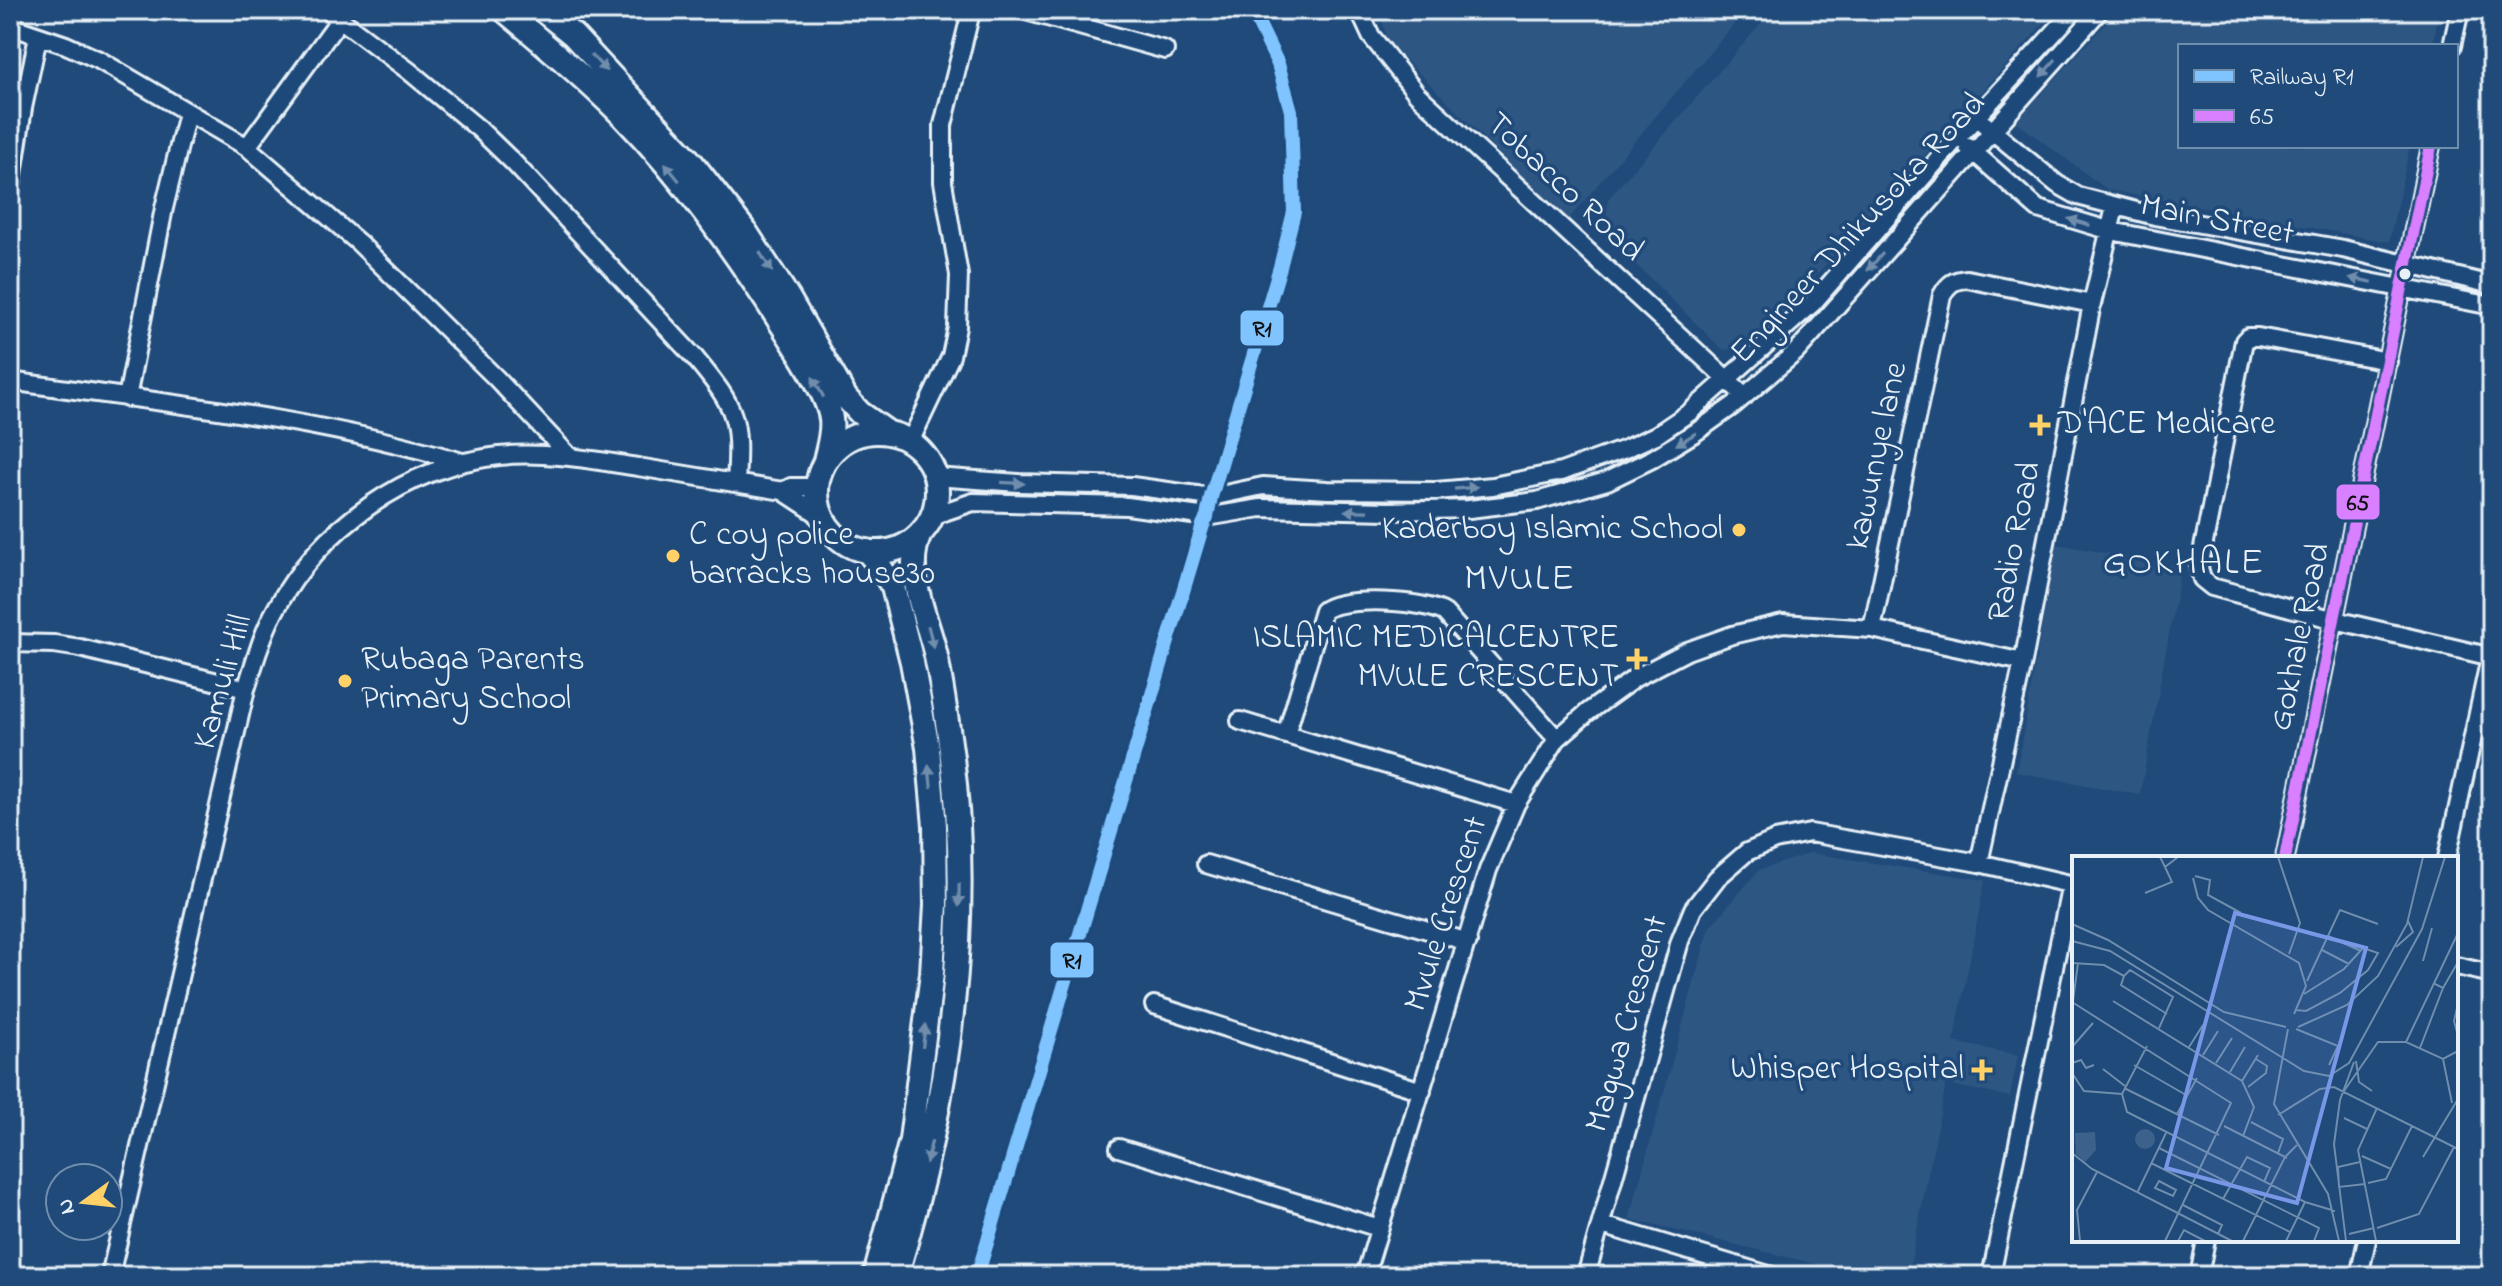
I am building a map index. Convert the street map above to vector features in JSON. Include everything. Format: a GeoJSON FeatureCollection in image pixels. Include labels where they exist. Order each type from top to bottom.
{"type":"FeatureCollection","features":[{"type":"Feature","properties":{"kind":"highway"},"geometry":{"type":"LineString","coordinates":[[504,10],[622,115],[700,206],[792,342],[829,407],[832,430],[817,487],[821,516],[832,533],[848,545],[867,551],[886,552],[904,546],[926,525]]}},
{"type":"Feature","properties":{"kind":"highway"},"geometry":{"type":"LineString","coordinates":[[542,10],[573,35],[692,163],[746,232],[846,398],[860,413],[921,451],[935,477],[936,497],[914,547],[915,574],[935,653],[950,738],[959,895],[956,973],[932,1138],[896,1276]]}},
{"type":"Feature","properties":{"kind":"highway"},"geometry":{"type":"LineString","coordinates":[[825,461],[845,440],[858,434],[887,432]]}},
{"type":"Feature","properties":{"kind":"highway"},"geometry":{"type":"LineString","coordinates":[[867,551],[893,587],[912,662],[928,748],[935,826],[936,889],[932,973],[911,1140],[875,1276]]}},
{"type":"Feature","properties":{"kind":"street"},"geometry":{"type":"LineString","coordinates":[[910,442],[951,356],[957,327],[959,275],[943,182],[943,125],[970,16],[975,10]]}},
{"type":"Feature","properties":{"kind":"street"},"geometry":{"type":"LineString","coordinates":[[1022,10],[1165,50]]}},
{"type":"Feature","properties":{"kind":"street","name":"Tobacco Road"},"geometry":{"type":"LineString","coordinates":[[1359,10],[1371,36],[1417,94],[1745,396]]}},
{"type":"Feature","properties":{"kind":"street","name":"Engineer Dhikusoka Road"},"geometry":{"type":"LineString","coordinates":[[935,477],[1132,486],[1211,497],[1263,486],[1436,491],[1493,486],[1561,472],[1625,449],[1656,435],[1690,412],[1813,303],[1957,138],[2075,10]]}},
{"type":"Feature","properties":{"kind":"street","name":"Engineer Dhikusoka Road"},"geometry":{"type":"LineString","coordinates":[[926,525],[973,502],[1127,506],[1207,517],[1261,508],[1388,511],[1501,506],[1548,498],[1607,481],[1652,459],[1696,432],[1745,396],[1796,352],[2100,10]]}},
{"type":"Feature","properties":{"kind":"street"},"geometry":{"type":"LineString","coordinates":[[2452,44],[2460,10]]}},
{"type":"Feature","properties":{"kind":"street"},"geometry":{"type":"LineString","coordinates":[[247,147],[334,14],[479,129],[695,358],[732,408],[738,441],[736,483]]}},
{"type":"Feature","properties":{"kind":"street"},"geometry":{"type":"LineString","coordinates":[[10,26],[99,60],[247,147],[359,243],[496,378],[570,457]]}},
{"type":"Feature","properties":{"kind":"street"},"geometry":{"type":"LineString","coordinates":[[10,194],[38,37]]}},
{"type":"Feature","properties":{"kind":"street"},"geometry":{"type":"LineString","coordinates":[[127,398],[164,208],[187,113]]}},
{"type":"Feature","properties":{"kind":"street","name":"Main Street"},"geometry":{"type":"LineString","coordinates":[[1976,119],[2057,184],[2078,196],[2115,207],[2408,263],[2492,285]]}},
{"type":"Feature","properties":{"kind":"street","name":"Main Street"},"geometry":{"type":"LineString","coordinates":[[1957,138],[2038,209],[2111,231],[2492,306]]}},
{"type":"Feature","properties":{"kind":"street","name":"Gokhale Road"},"geometry":{"type":"LineString","coordinates":[[2285,856],[2431,148]]}},
{"type":"Feature","properties":{"kind":"street","name":"Radio Road"},"geometry":{"type":"LineString","coordinates":[[1979,863],[2023,662],[2092,304],[2115,207]]}},
{"type":"Feature","properties":{"kind":"street","name":"kawunye lane"},"geometry":{"type":"LineString","coordinates":[[1872,629],[1942,295],[1955,280],[1967,279],[2092,304]]}},
{"type":"Feature","properties":{"kind":"street"},"geometry":{"type":"LineString","coordinates":[[2388,361],[2248,337],[2241,347],[2199,568],[2202,579],[2212,587],[2335,620],[2491,653],[2447,856]]}},
{"type":"Feature","properties":{"kind":"street"},"geometry":{"type":"LineString","coordinates":[[10,381],[241,413],[396,442],[462,462]]}},
{"type":"Feature","properties":{"kind":"street","name":"Kamuli Hill"},"geometry":{"type":"LineString","coordinates":[[110,1276],[246,689],[262,639],[276,609],[302,570],[333,535],[390,492],[462,462],[500,456],[570,457],[783,491],[821,516]]}},
{"type":"Feature","properties":{"kind":"street","name":"Kamuli Hill"},"geometry":{"type":"LineString","coordinates":[[783,491],[791,487],[817,487]]}},
{"type":"Feature","properties":{"kind":"street"},"geometry":{"type":"LineString","coordinates":[[1286,735],[1323,611],[1336,604],[1386,603],[1433,607],[1445,613],[1557,739]]}},
{"type":"Feature","properties":{"kind":"street","name":"Mvule Crescent"},"geometry":{"type":"LineString","coordinates":[[1365,1276],[1488,870],[1516,804],[1557,739],[1635,678],[1687,651],[1732,635],[1783,623],[1872,629],[2023,662]]}},
{"type":"Feature","properties":{"kind":"street"},"geometry":{"type":"LineString","coordinates":[[10,643],[80,648],[246,689]]}},
{"type":"Feature","properties":{"kind":"street"},"geometry":{"type":"LineString","coordinates":[[1240,721],[1516,804]]}},
{"type":"Feature","properties":{"kind":"street","name":"Magwa Crescent"},"geometry":{"type":"LineString","coordinates":[[1586,1276],[1680,941],[1693,909],[1717,878],[1747,852],[1775,840],[1810,833],[1979,863],[2072,884]]}},
{"type":"Feature","properties":{"kind":"street"},"geometry":{"type":"LineString","coordinates":[[1206,864],[1468,942]]}},
{"type":"Feature","properties":{"kind":"street"},"geometry":{"type":"LineString","coordinates":[[1991,1276],[2072,884]]}},
{"type":"Feature","properties":{"kind":"street"},"geometry":{"type":"LineString","coordinates":[[2458,966],[2492,974]]}},
{"type":"Feature","properties":{"kind":"street"},"geometry":{"type":"LineString","coordinates":[[1154,1005],[1422,1091]]}},
{"type":"Feature","properties":{"kind":"street"},"geometry":{"type":"LineString","coordinates":[[1119,1148],[1379,1228]]}},
{"type":"Feature","properties":{"kind":"street"},"geometry":{"type":"LineString","coordinates":[[1602,1225],[1772,1276]]}},
{"type":"Feature","properties":{"kind":"street"},"geometry":{"type":"LineString","coordinates":[[2199,1276],[2206,1242]]}},
{"type":"Feature","properties":{"kind":"street"},"geometry":{"type":"LineString","coordinates":[[2359,1276],[2367,1242]]}},
{"type":"Feature","properties":{"kind":"shaded area"},"geometry":{"type":"Polygon","coordinates":[[[1380,10],[1746,10],[1567,221],[1387,41],[1380,10]]]}},
{"type":"Feature","properties":{"kind":"shaded area"},"geometry":{"type":"Polygon","coordinates":[[[1773,10],[2056,10],[1751,347],[1723,350],[1605,234],[1608,199],[1773,10]]]}},
{"type":"Feature","properties":{"kind":"shaded area"},"geometry":{"type":"Polygon","coordinates":[[[2118,10],[2440,10],[2432,44],[2178,44],[2178,148],[2410,148],[2389,242],[2108,190],[2016,122],[2118,10]]]}},
{"type":"Feature","properties":{"kind":"shaded area"},"geometry":{"type":"Polygon","coordinates":[[[2057,544],[2181,567],[2140,795],[2016,772],[2057,544]]]}},
{"type":"Feature","properties":{"kind":"shaded area"},"geometry":{"type":"Polygon","coordinates":[[[1810,853],[1985,880],[1954,1042],[2018,1055],[2010,1097],[1946,1084],[1908,1276],[1866,1276],[1629,1219],[1709,928],[1759,870],[1810,853]]]}},
{"type":"Feature","properties":{"kind":"rail line","name":"R1"},"geometry":{"type":"LineString","coordinates":[[977,1276],[1207,517],[1294,212],[1291,111],[1278,64],[1252,10]]}},
{"type":"Feature","properties":{"kind":"transit line","name":"65"},"geometry":{"type":"LineString","coordinates":[[2285,856],[2431,148]]}},
{"type":"Feature","properties":{"kind":"place","name":"D'ACE Medicare"},"geometry":{"type":"Point","coordinates":[2040,425]}},
{"type":"Feature","properties":{"kind":"place","name":"Kaderboy Islamic School"},"geometry":{"type":"Point","coordinates":[1739,530]}},
{"type":"Feature","properties":{"kind":"place","name":"C coy police barracks house30"},"geometry":{"type":"Point","coordinates":[673,556]}},
{"type":"Feature","properties":{"kind":"place","name":"ISLAMIC MEDICALCENTRE MVULE CRESCENT"},"geometry":{"type":"Point","coordinates":[1637,659]}},
{"type":"Feature","properties":{"kind":"place","name":"Rubaga Parents Primary School"},"geometry":{"type":"Point","coordinates":[345,681]}},
{"type":"Feature","properties":{"kind":"place","name":"Whisper Hospital"},"geometry":{"type":"Point","coordinates":[1982,1070]}},
{"type":"Feature","properties":{"kind":"district","name":"GOKHALE"},"geometry":{"type":"Point","coordinates":[2184,564]}},
{"type":"Feature","properties":{"kind":"district","name":"MVULE"},"geometry":{"type":"Point","coordinates":[1520,580]}}]}
